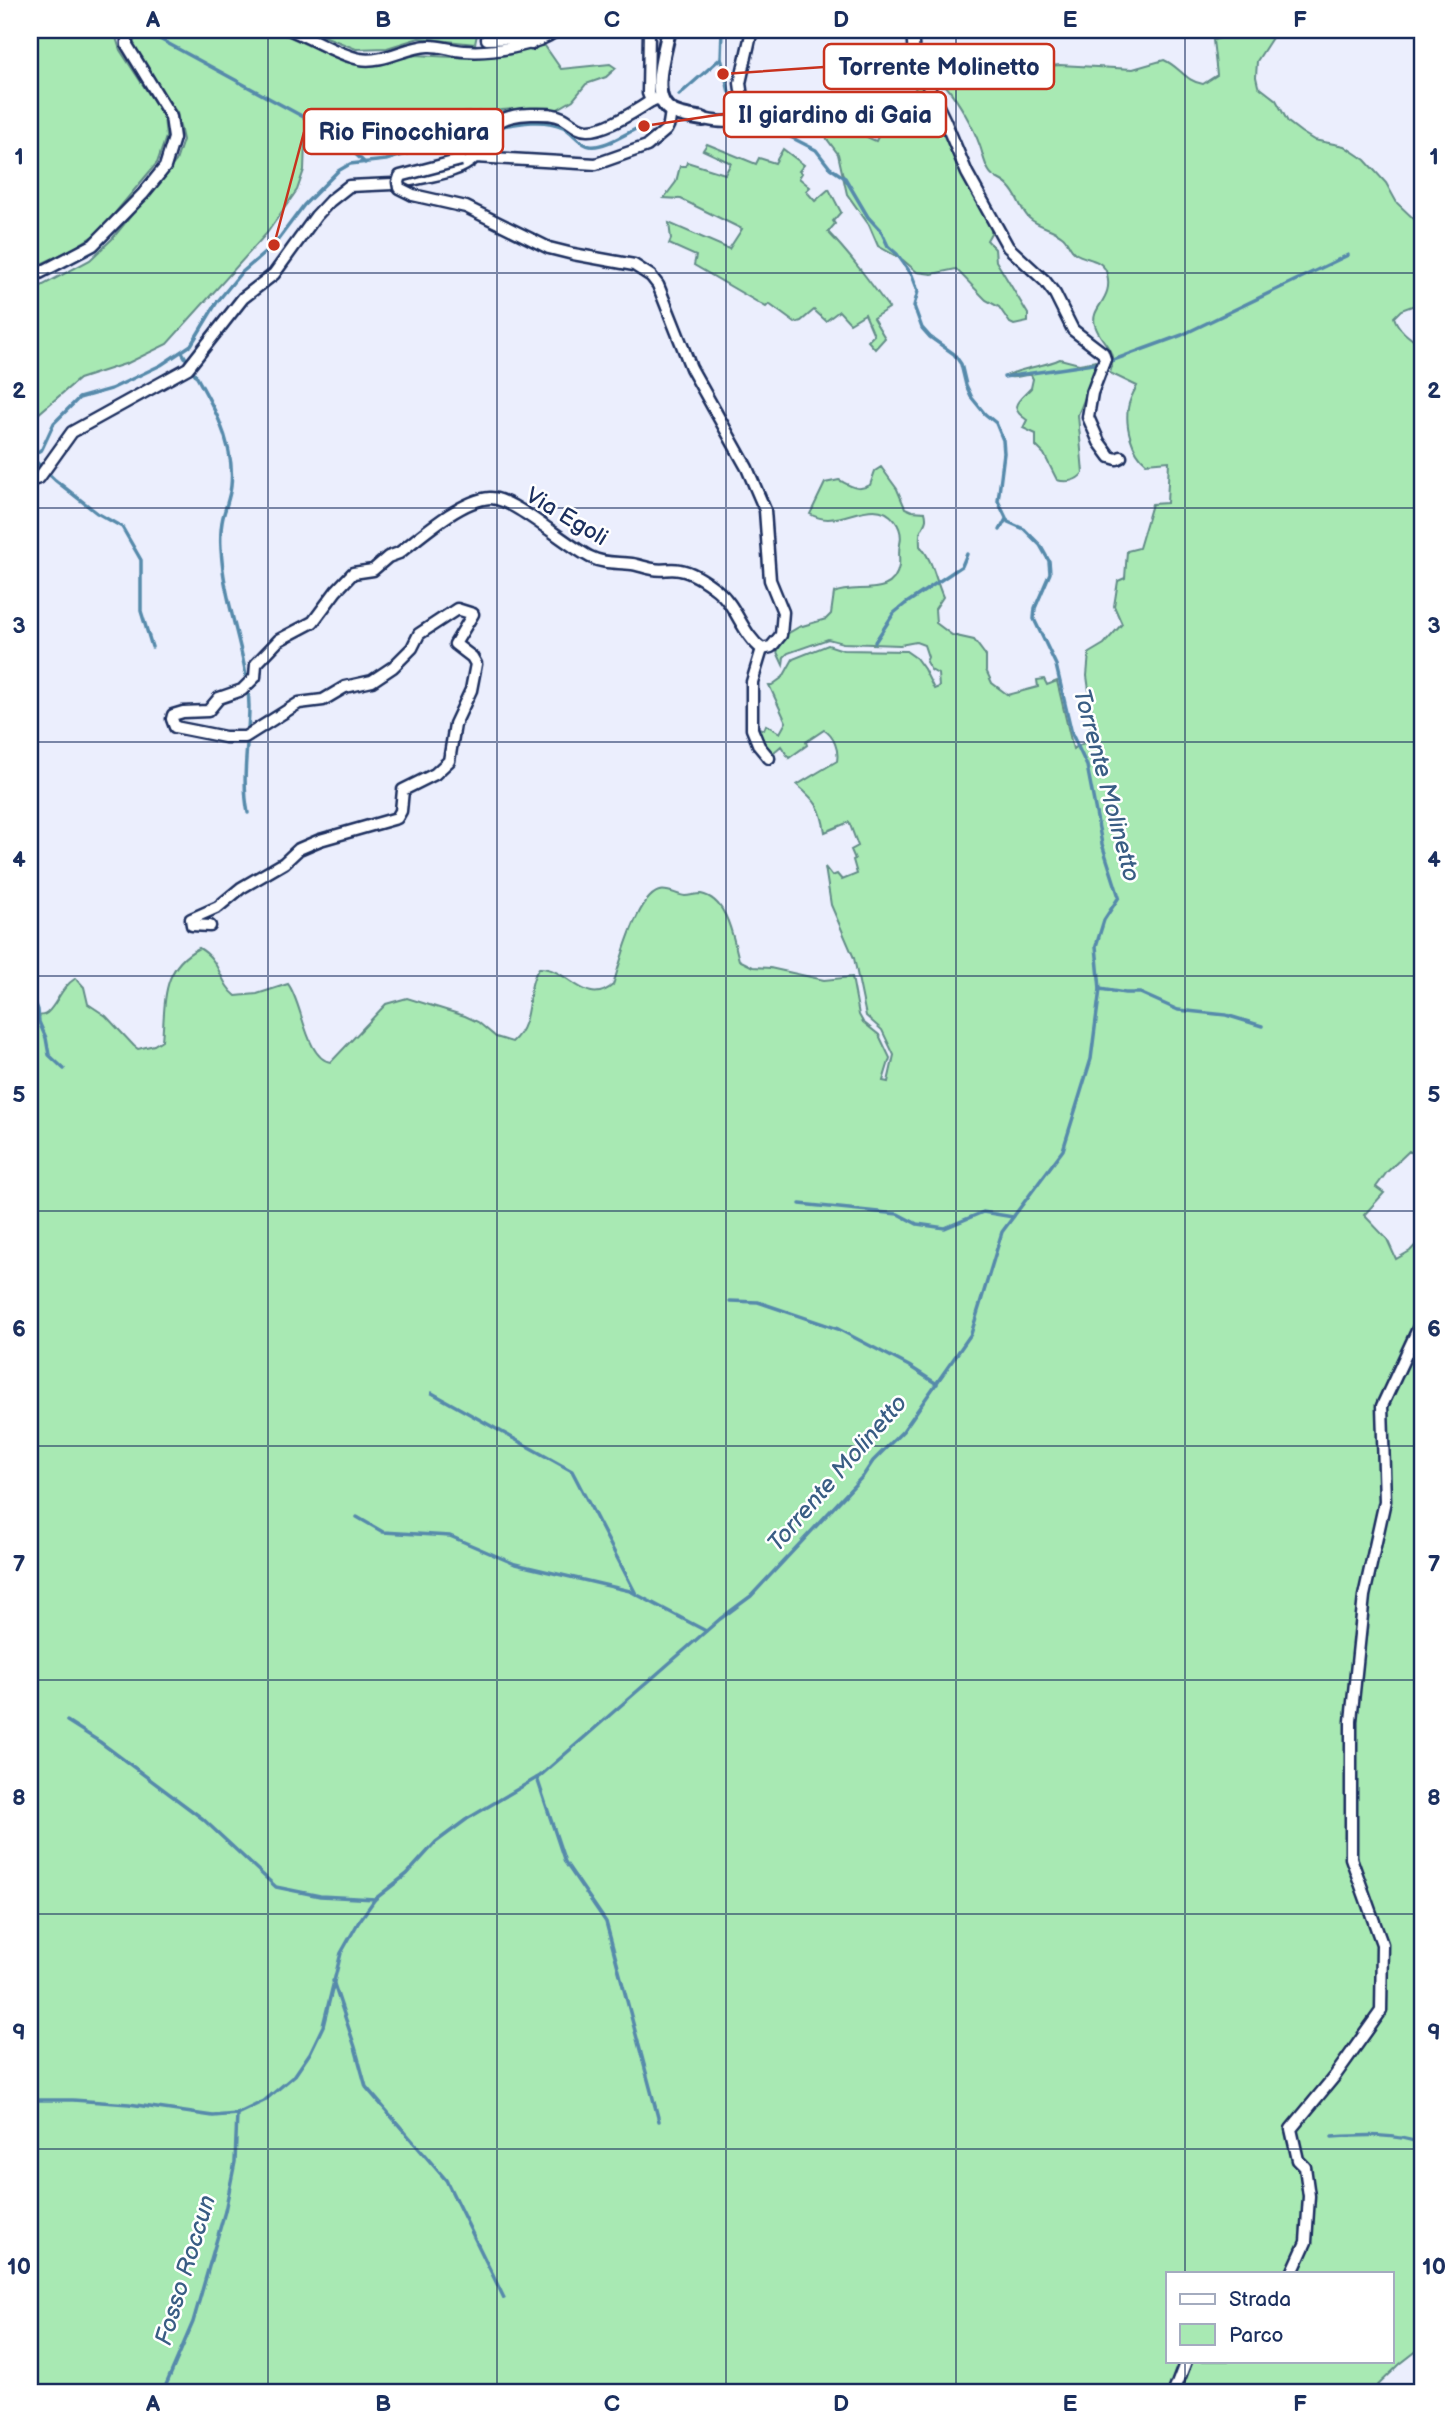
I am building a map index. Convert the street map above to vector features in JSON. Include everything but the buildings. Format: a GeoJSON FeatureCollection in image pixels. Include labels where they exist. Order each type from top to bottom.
{"type":"FeatureCollection","features":[{"type":"Feature","properties":{"kind":"street"},"geometry":{"type":"LineString","coordinates":[[30,278],[93,245],[143,194],[165,167],[174,138],[171,117],[127,45],[127,30]]}},
{"type":"Feature","properties":{"kind":"street"},"geometry":{"type":"LineString","coordinates":[[291,30],[344,55],[363,60],[427,46],[466,51],[531,44],[557,30]]}},
{"type":"Feature","properties":{"kind":"street"},"geometry":{"type":"LineString","coordinates":[[498,30],[488,33],[487,39],[527,38],[531,44]]}},
{"type":"Feature","properties":{"kind":"street"},"geometry":{"type":"LineString","coordinates":[[649,30],[648,93],[671,111],[728,122],[738,118],[744,111],[740,83],[752,30]]}},
{"type":"Feature","properties":{"kind":"street"},"geometry":{"type":"LineString","coordinates":[[30,481],[39,478],[72,432],[188,368],[243,298],[274,274],[316,216],[349,186],[398,183],[470,163],[494,124],[512,114],[550,114],[563,118],[580,129],[594,130],[655,99],[669,30]]}},
{"type":"Feature","properties":{"kind":"street"},"geometry":{"type":"LineString","coordinates":[[912,30],[915,57],[967,173],[1007,247],[1045,281],[1055,294],[1073,330],[1103,353],[1103,366],[1092,393],[1089,421],[1110,457],[1121,457]]}},
{"type":"Feature","properties":{"kind":"street"},"geometry":{"type":"LineString","coordinates":[[671,111],[666,130],[647,146],[596,164],[477,153],[461,160],[400,176],[397,182],[399,188],[413,195],[466,207],[549,248],[634,265],[658,285],[691,368],[747,468],[765,510],[770,580],[783,612],[781,635],[771,647],[762,649],[752,682],[752,729],[759,746],[769,758]]}},
{"type":"Feature","properties":{"kind":"street","name":"Via Egoli"},"geometry":{"type":"LineString","coordinates":[[211,926],[191,925],[191,919],[218,907],[241,888],[284,863],[299,849],[320,840],[397,818],[401,811],[402,790],[435,774],[449,761],[454,724],[471,690],[476,664],[472,657],[455,644],[473,614],[457,609],[445,615],[419,634],[412,648],[403,657],[372,681],[345,687],[323,699],[299,703],[245,737],[225,737],[175,727],[173,715],[208,711],[219,698],[242,690],[255,677],[256,664],[279,640],[313,622],[335,591],[353,573],[373,570],[388,557],[399,553],[466,506],[490,498],[508,503],[568,544],[602,562],[634,564],[653,569],[679,569],[690,573],[730,603],[751,638],[762,649]]}},
{"type":"Feature","properties":{"kind":"street"},"geometry":{"type":"LineString","coordinates":[[1292,2272],[1306,2242],[1309,2196],[1305,2167],[1298,2160],[1291,2129],[1335,2077],[1381,2011],[1382,1944],[1351,1858],[1351,1721],[1364,1596],[1385,1501],[1382,1406],[1423,1318]]}},
{"type":"Feature","properties":{"kind":"street"},"geometry":{"type":"LineString","coordinates":[[1174,2392],[1186,2362]]}},
{"type":"Feature","properties":{"kind":"green space"},"geometry":{"type":"Polygon","coordinates":[[[30,30],[119,30],[115,34],[120,50],[164,117],[166,137],[157,163],[99,232],[71,250],[30,269],[30,30]]]}},
{"type":"Feature","properties":{"kind":"green space"},"geometry":{"type":"Polygon","coordinates":[[[138,30],[265,30],[288,36],[345,62],[367,65],[416,55],[471,58],[511,54],[545,46],[561,69],[610,64],[616,68],[606,77],[586,84],[573,100],[556,110],[526,108],[450,114],[367,137],[334,125],[314,129],[305,142],[304,170],[297,190],[267,233],[167,344],[128,363],[79,379],[30,421],[30,292],[90,260],[112,239],[176,161],[183,140],[177,113],[131,45],[131,37],[138,30]]]}},
{"type":"Feature","properties":{"kind":"green space"},"geometry":{"type":"Polygon","coordinates":[[[309,30],[478,30],[475,44],[419,38],[387,48],[356,49],[309,30]]]}},
{"type":"Feature","properties":{"kind":"green space"},"geometry":{"type":"Polygon","coordinates":[[[1239,30],[1277,30],[1257,61],[1258,86],[1276,100],[1288,122],[1301,132],[1314,140],[1344,146],[1365,160],[1386,183],[1397,203],[1415,220],[1423,240],[1423,302],[1401,310],[1394,317],[1410,338],[1423,346],[1423,1159],[1409,1151],[1376,1187],[1384,1193],[1364,1215],[1387,1239],[1396,1259],[1410,1251],[1423,1237],[1423,2346],[1371,2392],[30,2392],[30,1015],[41,1016],[47,1013],[66,986],[76,978],[84,987],[88,1004],[106,1016],[134,1046],[138,1049],[154,1045],[162,1040],[165,999],[171,976],[186,956],[199,948],[212,959],[226,985],[236,996],[257,994],[288,984],[310,1041],[323,1059],[331,1062],[386,1004],[407,998],[465,1016],[478,1022],[496,1037],[512,1042],[524,1025],[534,976],[539,968],[549,969],[585,990],[603,991],[613,985],[636,918],[651,896],[666,890],[685,896],[701,894],[717,903],[728,921],[739,960],[753,967],[824,980],[852,977],[859,1015],[863,1022],[879,1035],[890,1058],[883,1081],[888,1082],[894,1055],[882,1030],[866,1016],[854,958],[831,905],[825,867],[832,876],[837,874],[842,880],[857,874],[851,850],[858,846],[849,822],[825,832],[817,805],[797,785],[837,761],[835,744],[824,730],[789,758],[781,746],[773,753],[763,745],[754,726],[764,730],[766,725],[780,733],[786,722],[769,685],[783,677],[793,659],[828,645],[843,650],[906,651],[916,658],[934,689],[939,687],[938,674],[931,670],[926,662],[928,657],[924,645],[916,642],[900,645],[843,643],[828,639],[788,653],[784,657],[783,665],[777,652],[787,634],[799,627],[826,619],[831,614],[834,593],[881,587],[895,577],[899,566],[900,532],[895,521],[886,513],[874,510],[826,519],[810,514],[825,483],[839,480],[854,487],[866,487],[870,485],[875,471],[881,467],[897,489],[905,508],[925,512],[926,520],[920,533],[920,546],[931,564],[943,597],[935,609],[936,623],[952,635],[974,640],[986,656],[986,670],[992,683],[1008,695],[1038,687],[1037,680],[1044,679],[1047,685],[1057,681],[1073,749],[1089,737],[1092,711],[1087,676],[1089,653],[1104,644],[1122,624],[1114,606],[1118,581],[1125,578],[1127,551],[1139,548],[1152,504],[1167,503],[1169,461],[1146,463],[1131,438],[1128,408],[1137,386],[1110,373],[1111,352],[1097,331],[1094,319],[1108,289],[1106,271],[1096,261],[1075,253],[1058,233],[1029,218],[1007,184],[991,174],[965,114],[946,86],[930,69],[924,57],[928,49],[935,48],[984,51],[1028,68],[1060,65],[1133,69],[1164,60],[1192,80],[1203,84],[1217,75],[1213,40],[1239,30]]]}},
{"type":"Feature","properties":{"kind":"green space"},"geometry":{"type":"Polygon","coordinates":[[[917,84],[924,86],[950,150],[991,229],[987,240],[995,249],[996,261],[1028,314],[1028,322],[1014,325],[1010,323],[999,307],[986,300],[956,269],[932,274],[917,272],[903,260],[878,246],[869,225],[847,194],[838,154],[827,139],[825,129],[845,126],[876,141],[885,122],[909,105],[917,84]]]}},
{"type":"Feature","properties":{"kind":"green space"},"geometry":{"type":"Polygon","coordinates":[[[707,144],[756,164],[759,158],[775,163],[783,149],[804,165],[799,171],[802,173],[799,178],[810,187],[806,191],[815,201],[829,189],[841,212],[828,232],[889,308],[873,318],[885,338],[875,349],[868,341],[874,335],[865,314],[850,323],[839,311],[826,321],[814,310],[795,323],[769,304],[766,307],[694,265],[696,256],[669,244],[669,223],[729,249],[742,229],[681,199],[664,198],[676,182],[680,166],[686,166],[687,162],[725,174],[731,163],[703,150],[707,144]]]}},
{"type":"Feature","properties":{"kind":"green space"},"geometry":{"type":"Polygon","coordinates":[[[1060,359],[1079,364],[1097,361],[1098,365],[1078,415],[1083,473],[1075,480],[1068,481],[1057,480],[1044,454],[1036,446],[1036,434],[1023,428],[1027,420],[1017,411],[1017,403],[1031,388],[1031,375],[1006,376],[1060,359]]]}},
{"type":"Feature","properties":{"kind":"waterway"},"geometry":{"type":"LineString","coordinates":[[30,34],[53,30]]}},
{"type":"Feature","properties":{"kind":"waterway"},"geometry":{"type":"LineString","coordinates":[[143,30],[333,133],[365,163]]}},
{"type":"Feature","properties":{"kind":"waterway","name":"Torrente Molinetto"},"geometry":{"type":"LineString","coordinates":[[722,30],[721,58],[729,92]]}},
{"type":"Feature","properties":{"kind":"waterway"},"geometry":{"type":"LineString","coordinates":[[679,95],[721,58]]}},
{"type":"Feature","properties":{"kind":"waterway"},"geometry":{"type":"LineString","coordinates":[[498,127],[531,122],[556,124],[586,145],[595,146],[636,129]]}},
{"type":"Feature","properties":{"kind":"waterway","name":"Torrente Molinetto"},"geometry":{"type":"LineString","coordinates":[[30,2100],[129,2104],[213,2116],[237,2114],[264,2101],[295,2075],[310,2053],[323,2026],[341,1953],[375,1899],[407,1874],[436,1842],[467,1819],[540,1776],[720,1619],[751,1596],[903,1431],[971,1334],[1002,1232],[1063,1150],[1091,1059],[1100,989],[1096,946],[1104,920],[1119,897],[1102,844],[1087,766],[1072,734],[1056,665],[1034,619],[1035,608],[1050,573],[1049,561],[1040,545],[1024,529],[1008,522],[998,501],[1003,440],[996,423],[972,398],[961,364],[954,354],[922,328],[914,306],[918,291],[912,275],[888,246],[881,231],[868,217],[845,178],[830,168],[816,150],[767,125]]}},
{"type":"Feature","properties":{"kind":"waterway"},"geometry":{"type":"LineString","coordinates":[[30,457],[42,449],[54,423],[79,398],[111,389],[161,365],[191,345],[217,302],[240,274],[274,245],[304,205],[338,171],[350,164],[386,160],[487,129]]}},
{"type":"Feature","properties":{"kind":"waterway"},"geometry":{"type":"LineString","coordinates":[[1108,362],[1182,335],[1348,255]]}},
{"type":"Feature","properties":{"kind":"waterway"},"geometry":{"type":"LineString","coordinates":[[182,352],[217,416],[229,450],[230,490],[222,523],[221,550],[226,587],[248,689],[245,787],[248,813]]}},
{"type":"Feature","properties":{"kind":"waterway"},"geometry":{"type":"LineString","coordinates":[[1004,377],[1100,363]]}},
{"type":"Feature","properties":{"kind":"waterway"},"geometry":{"type":"LineString","coordinates":[[31,457],[97,513],[122,527],[141,560],[141,611],[152,647]]}},
{"type":"Feature","properties":{"kind":"waterway"},"geometry":{"type":"LineString","coordinates":[[1000,530],[1006,519]]}},
{"type":"Feature","properties":{"kind":"waterway"},"geometry":{"type":"LineString","coordinates":[[875,642],[894,613],[962,566],[967,554]]}},
{"type":"Feature","properties":{"kind":"waterway"},"geometry":{"type":"LineString","coordinates":[[1100,989],[1140,993],[1178,1010],[1226,1015],[1262,1026]]}},
{"type":"Feature","properties":{"kind":"waterway"},"geometry":{"type":"LineString","coordinates":[[30,990],[49,1055],[64,1069]]}},
{"type":"Feature","properties":{"kind":"waterway"},"geometry":{"type":"LineString","coordinates":[[800,1204],[898,1214],[917,1224],[945,1228],[983,1212],[1013,1217]]}},
{"type":"Feature","properties":{"kind":"waterway"},"geometry":{"type":"LineString","coordinates":[[730,1301],[758,1302],[838,1329],[909,1366],[937,1384]]}},
{"type":"Feature","properties":{"kind":"waterway"},"geometry":{"type":"LineString","coordinates":[[432,1393],[572,1471],[636,1594]]}},
{"type":"Feature","properties":{"kind":"waterway"},"geometry":{"type":"LineString","coordinates":[[357,1517],[383,1532],[450,1536],[515,1564],[630,1591],[706,1631]]}},
{"type":"Feature","properties":{"kind":"waterway"},"geometry":{"type":"LineString","coordinates":[[67,1721],[100,1742],[203,1819],[276,1887],[320,1896],[375,1899]]}},
{"type":"Feature","properties":{"kind":"waterway"},"geometry":{"type":"LineString","coordinates":[[537,1778],[565,1862],[606,1922],[659,2121]]}},
{"type":"Feature","properties":{"kind":"waterway"},"geometry":{"type":"LineString","coordinates":[[333,1981],[366,2087],[446,2180],[504,2298]]}},
{"type":"Feature","properties":{"kind":"waterway","name":"Fosso Roccun"},"geometry":{"type":"LineString","coordinates":[[163,2392],[193,2322],[225,2211],[235,2162],[237,2114]]}},
{"type":"Feature","properties":{"kind":"waterway"},"geometry":{"type":"LineString","coordinates":[[1332,2137],[1390,2136],[1423,2144]]}},
{"type":"Feature","properties":{"kind":"place","name":"Torrente Molinetto"},"geometry":{"type":"Point","coordinates":[723,74]}},
{"type":"Feature","properties":{"kind":"place","name":"Il giardino di Gaia"},"geometry":{"type":"Point","coordinates":[644,126]}},
{"type":"Feature","properties":{"kind":"place","name":"Rio Finocchiara"},"geometry":{"type":"Point","coordinates":[274,245]}}]}
